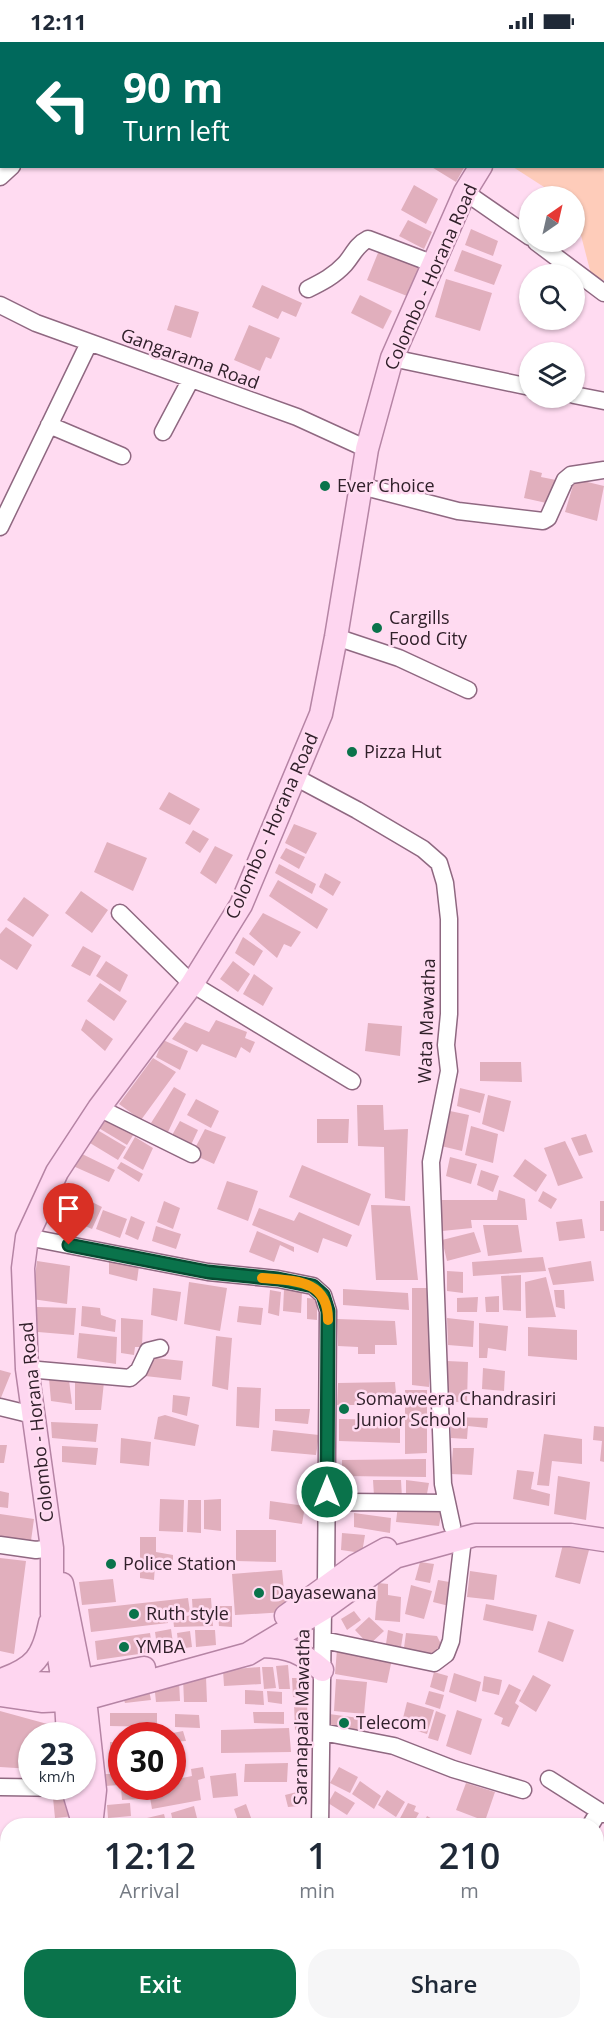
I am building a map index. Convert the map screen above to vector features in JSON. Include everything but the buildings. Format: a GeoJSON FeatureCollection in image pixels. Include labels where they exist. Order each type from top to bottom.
{"type":"FeatureCollection","features":[{"type":"Feature","properties":{"kind":"main road","name":"Colombo - Horana Road"},"geometry":{"type":"LineString","coordinates":[[52,1554],[27,1369],[23,1268],[27,1238],[57,1172],[99,1108],[192,984],[241,905],[321,714],[367,449],[392,358],[465,192],[480,168]]}},
{"type":"Feature","properties":{"kind":"main road"},"geometry":{"type":"LineString","coordinates":[[0,1681],[74,1691],[250,1638],[395,1557],[458,1532],[470,1521],[563,1520],[604,1528]]}},
{"type":"Feature","properties":{"kind":"main road"},"geometry":{"type":"LineString","coordinates":[[458,1532],[475,1535],[571,1535],[604,1540]]}},
{"type":"Feature","properties":{"kind":"main road"},"geometry":{"type":"LineString","coordinates":[[0,1681],[22,1672],[36,1661],[45,1646],[52,1614],[52,1554]]}},
{"type":"Feature","properties":{"kind":"main road"},"geometry":{"type":"LineString","coordinates":[[52,1554],[62,1582],[74,1691],[70,1722]]}},
{"type":"Feature","properties":{"kind":"main road"},"geometry":{"type":"LineString","coordinates":[[0,1695],[74,1691],[238,1657],[262,1646],[325,1598]]}},
{"type":"Feature","properties":{"kind":"main road"},"geometry":{"type":"LineString","coordinates":[[52,1614],[74,1691],[95,1790],[92,1818]]}},
{"type":"Feature","properties":{"kind":"main road"},"geometry":{"type":"LineString","coordinates":[[262,1646],[292,1649],[305,1655],[322,1670]]}},
{"type":"Feature","properties":{"kind":"main road"},"geometry":{"type":"LineString","coordinates":[[76,1800],[82,1818]]}},
{"type":"Feature","properties":{"kind":"street"},"geometry":{"type":"LineString","coordinates":[[465,192],[519,229]]}},
{"type":"Feature","properties":{"kind":"street"},"geometry":{"type":"LineString","coordinates":[[308,289],[328,279],[345,263],[359,243],[368,239],[434,264]]}},
{"type":"Feature","properties":{"kind":"street"},"geometry":{"type":"LineString","coordinates":[[549,252],[604,293]]}},
{"type":"Feature","properties":{"kind":"street","name":"Gangarama Road"},"geometry":{"type":"LineString","coordinates":[[0,305],[36,323],[89,343],[297,417],[367,449]]}},
{"type":"Feature","properties":{"kind":"street"},"geometry":{"type":"LineString","coordinates":[[0,526],[89,343]]}},
{"type":"Feature","properties":{"kind":"street"},"geometry":{"type":"LineString","coordinates":[[392,358],[519,385]]}},
{"type":"Feature","properties":{"kind":"street"},"geometry":{"type":"LineString","coordinates":[[163,432],[191,380]]}},
{"type":"Feature","properties":{"kind":"street"},"geometry":{"type":"LineString","coordinates":[[585,397],[604,401]]}},
{"type":"Feature","properties":{"kind":"street"},"geometry":{"type":"LineString","coordinates":[[49,425],[122,456]]}},
{"type":"Feature","properties":{"kind":"street"},"geometry":{"type":"LineString","coordinates":[[361,486],[458,511],[543,521],[548,518],[565,480],[571,474],[604,470]]}},
{"type":"Feature","properties":{"kind":"street"},"geometry":{"type":"LineString","coordinates":[[336,638],[399,658],[468,690]]}},
{"type":"Feature","properties":{"kind":"street","name":"Wata Mawatha"},"geometry":{"type":"LineString","coordinates":[[295,777],[423,849],[439,863],[445,883],[449,919],[449,1014],[446,1045],[449,1071],[431,1162],[443,1484],[447,1503],[458,1532],[453,1631],[446,1654],[434,1663],[323,1640]]}},
{"type":"Feature","properties":{"kind":"street"},"geometry":{"type":"LineString","coordinates":[[120,913],[192,984],[352,1081]]}},
{"type":"Feature","properties":{"kind":"street"},"geometry":{"type":"LineString","coordinates":[[99,1108],[192,1154]]}},
{"type":"Feature","properties":{"kind":"street","name":"Saranapala Mawatha"},"geometry":{"type":"LineString","coordinates":[[27,1238],[208,1272],[313,1286],[323,1295],[328,1311],[327,1515],[320,1818]]}},
{"type":"Feature","properties":{"kind":"street"},"geometry":{"type":"LineString","coordinates":[[27,1369],[130,1378],[139,1370],[148,1351],[160,1348]]}},
{"type":"Feature","properties":{"kind":"street"},"geometry":{"type":"LineString","coordinates":[[0,1407],[33,1415]]}},
{"type":"Feature","properties":{"kind":"street"},"geometry":{"type":"LineString","coordinates":[[327,1515],[338,1504],[347,1502],[447,1503]]}},
{"type":"Feature","properties":{"kind":"street"},"geometry":{"type":"LineString","coordinates":[[0,1545],[52,1554]]}},
{"type":"Feature","properties":{"kind":"street"},"geometry":{"type":"LineString","coordinates":[[322,1732],[394,1746],[453,1769],[523,1790]]}},
{"type":"Feature","properties":{"kind":"street"},"geometry":{"type":"LineString","coordinates":[[549,1779],[598,1817]]}},
{"type":"Feature","properties":{"kind":"street"},"geometry":{"type":"LineString","coordinates":[[0,1787],[18,1787]]}},
{"type":"Feature","properties":{"kind":"shaded area"},"geometry":{"type":"Polygon","coordinates":[[[515,168],[604,168],[604,280],[592,278],[585,251],[585,186],[542,186],[515,168]]]}},
{"type":"Feature","properties":{"kind":"slow traffic"},"geometry":{"type":"LineString","coordinates":[[262,1278],[313,1286],[323,1295],[328,1320]]}},
{"type":"Feature","properties":{"kind":"place","name":"Ever Choice"},"geometry":{"type":"Point","coordinates":[325,486]}},
{"type":"Feature","properties":{"kind":"place","name":"Cargills Food City"},"geometry":{"type":"Point","coordinates":[377,628]}},
{"type":"Feature","properties":{"kind":"place","name":"Pizza Hut"},"geometry":{"type":"Point","coordinates":[352,752]}},
{"type":"Feature","properties":{"kind":"place","name":"Somaweera Chandrasiri Junior School"},"geometry":{"type":"Point","coordinates":[344,1409]}},
{"type":"Feature","properties":{"kind":"place","name":"Police Station"},"geometry":{"type":"Point","coordinates":[111,1564]}},
{"type":"Feature","properties":{"kind":"place","name":"Dayasewana"},"geometry":{"type":"Point","coordinates":[259,1593]}},
{"type":"Feature","properties":{"kind":"place","name":"Ruth style"},"geometry":{"type":"Point","coordinates":[134,1614]}},
{"type":"Feature","properties":{"kind":"place","name":"YMBA"},"geometry":{"type":"Point","coordinates":[124,1647]}},
{"type":"Feature","properties":{"kind":"place","name":"Telecom"},"geometry":{"type":"Point","coordinates":[344,1723]}},
{"type":"Feature","properties":{"kind":"route"},"geometry":{"type":"LineString","coordinates":[[69,1245],[208,1272],[278,1279],[313,1286],[323,1295],[328,1311],[327,1492]]}}]}
